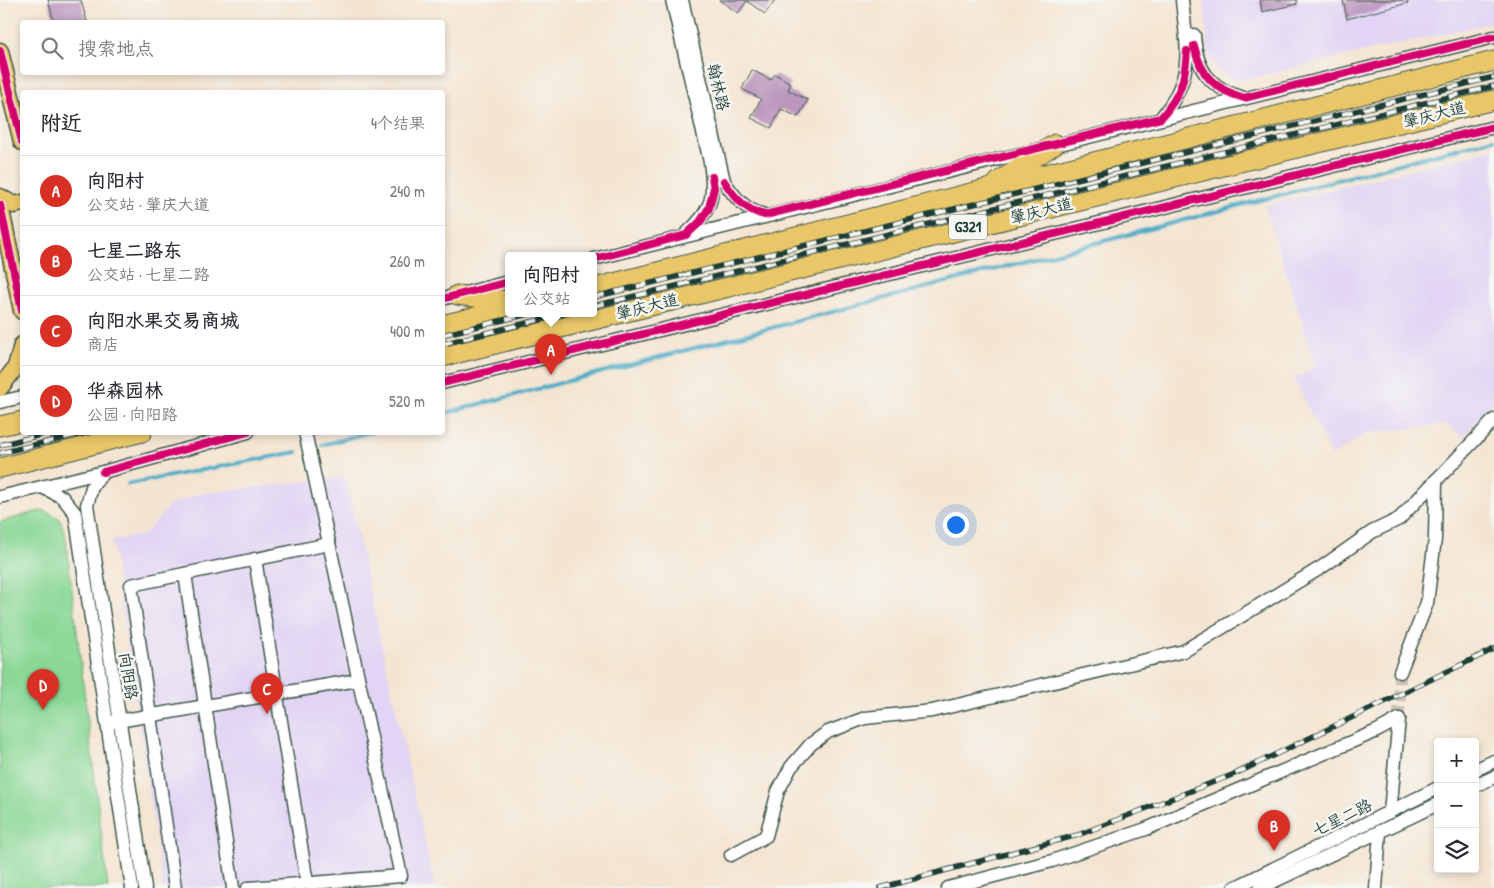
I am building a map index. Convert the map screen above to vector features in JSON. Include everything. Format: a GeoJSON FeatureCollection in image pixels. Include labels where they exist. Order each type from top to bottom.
{"type":"FeatureCollection","features":[{"type":"Feature","properties":{"kind":"highway","name":"肇庆大道"},"geometry":{"type":"LineString","coordinates":[[597,287],[1494,61]]}},
{"type":"Feature","properties":{"kind":"highway","name":"肇庆大道"},"geometry":{"type":"LineString","coordinates":[[445,356],[1494,100]]}},
{"type":"Feature","properties":{"kind":"highway"},"geometry":{"type":"LineString","coordinates":[[987,190],[1055,144]]}},
{"type":"Feature","properties":{"kind":"highway"},"geometry":{"type":"LineString","coordinates":[[450,297],[505,301]]}},
{"type":"Feature","properties":{"kind":"highway"},"geometry":{"type":"LineString","coordinates":[[445,324],[505,310]]}},
{"type":"Feature","properties":{"kind":"highway"},"geometry":{"type":"LineString","coordinates":[[0,426],[20,421]]}},
{"type":"Feature","properties":{"kind":"highway"},"geometry":{"type":"LineString","coordinates":[[0,468],[130,435]]}},
{"type":"Feature","properties":{"kind":"main road"},"geometry":{"type":"LineString","coordinates":[[0,51],[20,134]]}},
{"type":"Feature","properties":{"kind":"main road"},"geometry":{"type":"LineString","coordinates":[[0,196],[14,205],[20,204]]}},
{"type":"Feature","properties":{"kind":"main road"},"geometry":{"type":"LineString","coordinates":[[0,205],[20,301]]}},
{"type":"Feature","properties":{"kind":"main road"},"geometry":{"type":"LineString","coordinates":[[0,388],[16,367],[20,352]]}},
{"type":"Feature","properties":{"kind":"street","name":"翰林路"},"geometry":{"type":"LineString","coordinates":[[672,0],[718,179]]}},
{"type":"Feature","properties":{"kind":"street","name":"翰林路"},"geometry":{"type":"LineString","coordinates":[[682,0],[718,179]]}},
{"type":"Feature","properties":{"kind":"street"},"geometry":{"type":"LineString","coordinates":[[1161,118],[1180,92],[1184,82],[1187,51],[1182,0]]}},
{"type":"Feature","properties":{"kind":"street"},"geometry":{"type":"LineString","coordinates":[[1191,0],[1194,46],[1199,65],[1212,83],[1228,93],[1244,98]]}},
{"type":"Feature","properties":{"kind":"street"},"geometry":{"type":"LineString","coordinates":[[597,258],[1494,37]]}},
{"type":"Feature","properties":{"kind":"street"},"geometry":{"type":"LineString","coordinates":[[445,382],[1494,127]]}},
{"type":"Feature","properties":{"kind":"street"},"geometry":{"type":"LineString","coordinates":[[686,235],[700,222],[709,208],[718,179],[739,202],[756,213],[765,216]]}},
{"type":"Feature","properties":{"kind":"street"},"geometry":{"type":"LineString","coordinates":[[450,297],[505,283]]}},
{"type":"Feature","properties":{"kind":"street"},"geometry":{"type":"LineString","coordinates":[[0,402],[20,397]]}},
{"type":"Feature","properties":{"kind":"street"},"geometry":{"type":"LineString","coordinates":[[731,855],[766,836],[778,791],[791,767],[812,744],[828,732],[865,718],[932,711],[1184,652],[1322,568],[1372,532],[1399,519],[1494,420]]}},
{"type":"Feature","properties":{"kind":"street"},"geometry":{"type":"LineString","coordinates":[[0,497],[102,472],[237,435]]}},
{"type":"Feature","properties":{"kind":"street"},"geometry":{"type":"LineString","coordinates":[[248,888],[400,876],[306,435]]}},
{"type":"Feature","properties":{"kind":"street","name":"向阳路"},"geometry":{"type":"LineString","coordinates":[[102,472],[92,487],[87,505],[132,888]]}},
{"type":"Feature","properties":{"kind":"street"},"geometry":{"type":"LineString","coordinates":[[1400,672],[1427,603],[1435,539],[1436,480]]}},
{"type":"Feature","properties":{"kind":"street","name":"向阳路"},"geometry":{"type":"LineString","coordinates":[[42,487],[62,497],[75,513],[145,888]]}},
{"type":"Feature","properties":{"kind":"street"},"geometry":{"type":"LineString","coordinates":[[175,888],[131,585],[329,544]]}},
{"type":"Feature","properties":{"kind":"street"},"geometry":{"type":"LineString","coordinates":[[255,560],[307,883]]}},
{"type":"Feature","properties":{"kind":"street"},"geometry":{"type":"LineString","coordinates":[[185,574],[233,888]]}},
{"type":"Feature","properties":{"kind":"street"},"geometry":{"type":"LineString","coordinates":[[113,722],[358,680]]}},
{"type":"Feature","properties":{"kind":"street"},"geometry":{"type":"LineString","coordinates":[[948,888],[1052,861],[1146,829],[1377,731],[1399,719],[1390,812]]}},
{"type":"Feature","properties":{"kind":"street"},"geometry":{"type":"LineString","coordinates":[[1479,768],[1494,761]]}},
{"type":"Feature","properties":{"kind":"street"},"geometry":{"type":"LineString","coordinates":[[1479,784],[1494,777]]}},
{"type":"Feature","properties":{"kind":"street","name":"七星二路"},"geometry":{"type":"LineString","coordinates":[[1234,888],[1434,790]]}},
{"type":"Feature","properties":{"kind":"street","name":"七星二路"},"geometry":{"type":"LineString","coordinates":[[1260,888],[1434,806]]}},
{"type":"Feature","properties":{"kind":"street"},"geometry":{"type":"LineString","coordinates":[[1376,888],[1380,831]]}},
{"type":"Feature","properties":{"kind":"shaded area"},"geometry":{"type":"Polygon","coordinates":[[[1204,0],[1494,0],[1494,22],[1241,80],[1230,77],[1218,69],[1209,57],[1204,0]]]}},
{"type":"Feature","properties":{"kind":"shaded area"},"geometry":{"type":"Polygon","coordinates":[[[1494,149],[1494,401],[1463,437],[1447,424],[1367,433],[1331,456],[1294,378],[1316,367],[1265,206],[1494,149]]]}},
{"type":"Feature","properties":{"kind":"shaded area"},"geometry":{"type":"Polygon","coordinates":[[[345,477],[435,888],[163,888],[112,540],[144,535],[170,505],[197,494],[345,477]]]}},
{"type":"Feature","properties":{"kind":"green space"},"geometry":{"type":"Polygon","coordinates":[[[43,510],[59,518],[65,532],[108,888],[0,888],[0,522],[43,510]]]}},
{"type":"Feature","properties":{"kind":"building"},"geometry":{"type":"Polygon","coordinates":[[[48,0],[81,0],[86,20],[53,20],[48,0]]]}},
{"type":"Feature","properties":{"kind":"building"},"geometry":{"type":"Polygon","coordinates":[[[719,0],[775,0],[765,14],[747,1],[738,13],[719,0]]]}},
{"type":"Feature","properties":{"kind":"building"},"geometry":{"type":"Polygon","coordinates":[[[1260,0],[1297,0],[1297,4],[1262,12],[1260,0]]]}},
{"type":"Feature","properties":{"kind":"building"},"geometry":{"type":"Polygon","coordinates":[[[1343,0],[1407,0],[1408,3],[1347,19],[1343,0]]]}},
{"type":"Feature","properties":{"kind":"building"},"geometry":{"type":"Polygon","coordinates":[[[752,70],[771,80],[775,74],[791,83],[788,90],[808,100],[798,117],[781,109],[771,128],[751,118],[761,99],[742,89],[752,70]]]}},
{"type":"Feature","properties":{"kind":"waterway"},"geometry":{"type":"LineString","coordinates":[[445,413],[1494,139]]}},
{"type":"Feature","properties":{"kind":"waterway"},"geometry":{"type":"LineString","coordinates":[[322,445],[360,435]]}},
{"type":"Feature","properties":{"kind":"waterway"},"geometry":{"type":"LineString","coordinates":[[128,484],[297,452]]}},
{"type":"Feature","properties":{"kind":"tunnel"},"geometry":{"type":"LineString","coordinates":[[1399,719],[1400,672]]}},
{"type":"Feature","properties":{"kind":"railway"},"geometry":{"type":"LineString","coordinates":[[597,296],[1494,77]]}},
{"type":"Feature","properties":{"kind":"railway"},"geometry":{"type":"LineString","coordinates":[[597,305],[1494,86]]}},
{"type":"Feature","properties":{"kind":"railway"},"geometry":{"type":"LineString","coordinates":[[445,334],[516,317]]}},
{"type":"Feature","properties":{"kind":"railway"},"geometry":{"type":"LineString","coordinates":[[445,343],[551,317]]}},
{"type":"Feature","properties":{"kind":"railway"},"geometry":{"type":"LineString","coordinates":[[0,445],[40,435]]}},
{"type":"Feature","properties":{"kind":"railway"},"geometry":{"type":"LineString","coordinates":[[0,453],[76,435]]}},
{"type":"Feature","properties":{"kind":"railway"},"geometry":{"type":"LineString","coordinates":[[880,888],[1078,835],[1237,773],[1494,649]]}},
{"type":"Feature","properties":{"kind":"cycle path"},"geometry":{"type":"LineString","coordinates":[[1194,46],[1201,66],[1210,80],[1217,86],[1244,98],[1494,37]]}},
{"type":"Feature","properties":{"kind":"cycle path"},"geometry":{"type":"LineString","coordinates":[[0,51],[20,134]]}},
{"type":"Feature","properties":{"kind":"cycle path"},"geometry":{"type":"LineString","coordinates":[[724,181],[746,207],[765,215],[1161,118],[1181,87],[1187,51]]}},
{"type":"Feature","properties":{"kind":"cycle path"},"geometry":{"type":"LineString","coordinates":[[445,382],[1494,127]]}},
{"type":"Feature","properties":{"kind":"cycle path"},"geometry":{"type":"LineString","coordinates":[[597,258],[686,235],[700,222],[709,208],[714,188],[712,177]]}},
{"type":"Feature","properties":{"kind":"cycle path"},"geometry":{"type":"LineString","coordinates":[[0,205],[20,301]]}},
{"type":"Feature","properties":{"kind":"cycle path"},"geometry":{"type":"LineString","coordinates":[[445,298],[505,283]]}},
{"type":"Feature","properties":{"kind":"cycle path"},"geometry":{"type":"LineString","coordinates":[[103,472],[237,435]]}},
{"type":"Feature","properties":{"kind":"place","name":"向阳村"},"geometry":{"type":"Point","coordinates":[551,375]}},
{"type":"Feature","properties":{"kind":"place","name":"华森园林"},"geometry":{"type":"Point","coordinates":[43,710]}},
{"type":"Feature","properties":{"kind":"place","name":"向阳水果交易商城"},"geometry":{"type":"Point","coordinates":[267,714]}},
{"type":"Feature","properties":{"kind":"place","name":"七星二路东"},"geometry":{"type":"Point","coordinates":[1274,851]}}]}
